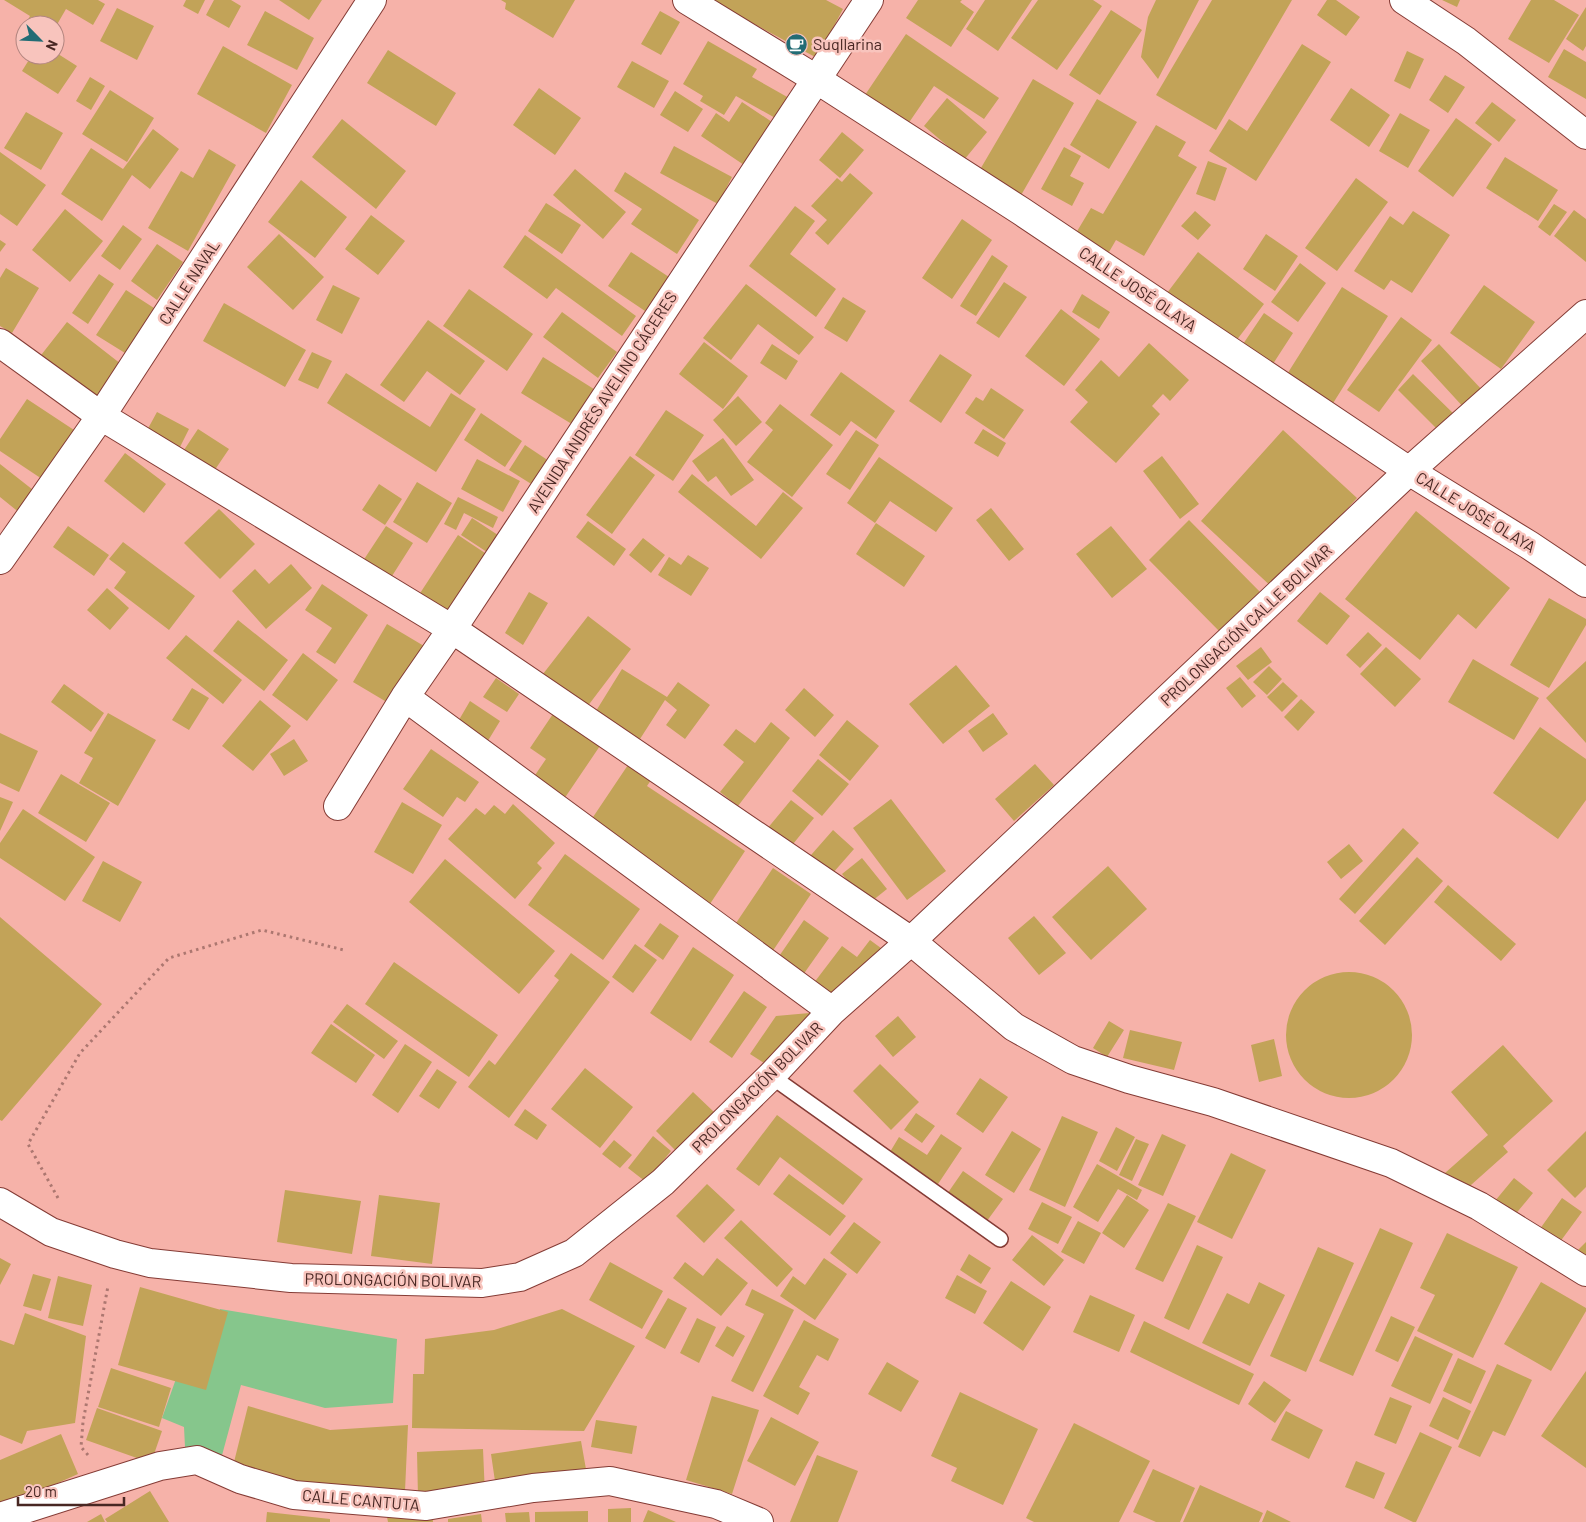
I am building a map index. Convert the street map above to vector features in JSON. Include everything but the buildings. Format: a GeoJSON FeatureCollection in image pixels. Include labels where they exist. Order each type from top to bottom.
{"type":"FeatureCollection","features":[{"type":"Feature","properties":{"kind":"street","name":"CALLE NAVAL"},"geometry":{"type":"LineString","coordinates":[[0,560],[101,416],[372,0]]}},
{"type":"Feature","properties":{"kind":"street","name":"CALLE JOSÉ OLAYA"},"geometry":{"type":"LineString","coordinates":[[687,0],[816,79],[1021,210],[1409,471],[1586,583]]}},
{"type":"Feature","properties":{"kind":"street","name":"AVENIDA ANDRÉS AVELINO CÁCERES"},"geometry":{"type":"LineString","coordinates":[[338,806],[405,697],[452,629],[868,0]]}},
{"type":"Feature","properties":{"kind":"street"},"geometry":{"type":"LineString","coordinates":[[1404,0],[1466,41],[1586,135]]}},
{"type":"Feature","properties":{"kind":"street","name":"PROLONGACIÓN CALLE BOLIVAR"},"geometry":{"type":"LineString","coordinates":[[911,941],[1409,471],[1586,314]]}},
{"type":"Feature","properties":{"kind":"street"},"geometry":{"type":"LineString","coordinates":[[0,343],[101,416],[452,629],[911,941],[1014,1027],[1073,1060],[1129,1079],[1213,1102],[1391,1163],[1479,1206],[1586,1272]]}},
{"type":"Feature","properties":{"kind":"street"},"geometry":{"type":"LineString","coordinates":[[405,697],[832,1011]]}},
{"type":"Feature","properties":{"kind":"street","name":"PROLONGACIÓN BOLIVAR"},"geometry":{"type":"LineString","coordinates":[[0,1202],[51,1232],[115,1254],[150,1263],[291,1278],[482,1283],[520,1276],[574,1254],[663,1182],[771,1076],[832,1011],[911,941]]}},
{"type":"Feature","properties":{"kind":"street","name":"CALLE CANTUTA"},"geometry":{"type":"LineString","coordinates":[[0,1516],[160,1466],[197,1460],[240,1479],[294,1495],[426,1506],[533,1488],[610,1481],[716,1504],[759,1522]]}},
{"type":"Feature","properties":{"kind":"lane"},"geometry":{"type":"LineString","coordinates":[[771,1076],[1000,1239]]}},
{"type":"Feature","properties":{"kind":"path"},"geometry":{"type":"LineString","coordinates":[[84,1244],[28,1144],[80,1053],[169,958],[262,930],[344,950]]}},
{"type":"Feature","properties":{"kind":"path"},"geometry":{"type":"LineString","coordinates":[[109,1482],[82,1446],[82,1422],[100,1321],[115,1254]]}},
{"type":"Feature","properties":{"kind":"green space"},"geometry":{"type":"Polygon","coordinates":[[[220,1309],[397,1339],[393,1403],[325,1408],[241,1385],[221,1459],[185,1447],[184,1427],[162,1418],[177,1376],[201,1379],[220,1309]]]}},
{"type":"Feature","properties":{"kind":"place","name":"Suqllarina"},"geometry":{"type":"Point","coordinates":[797,44]}}]}
